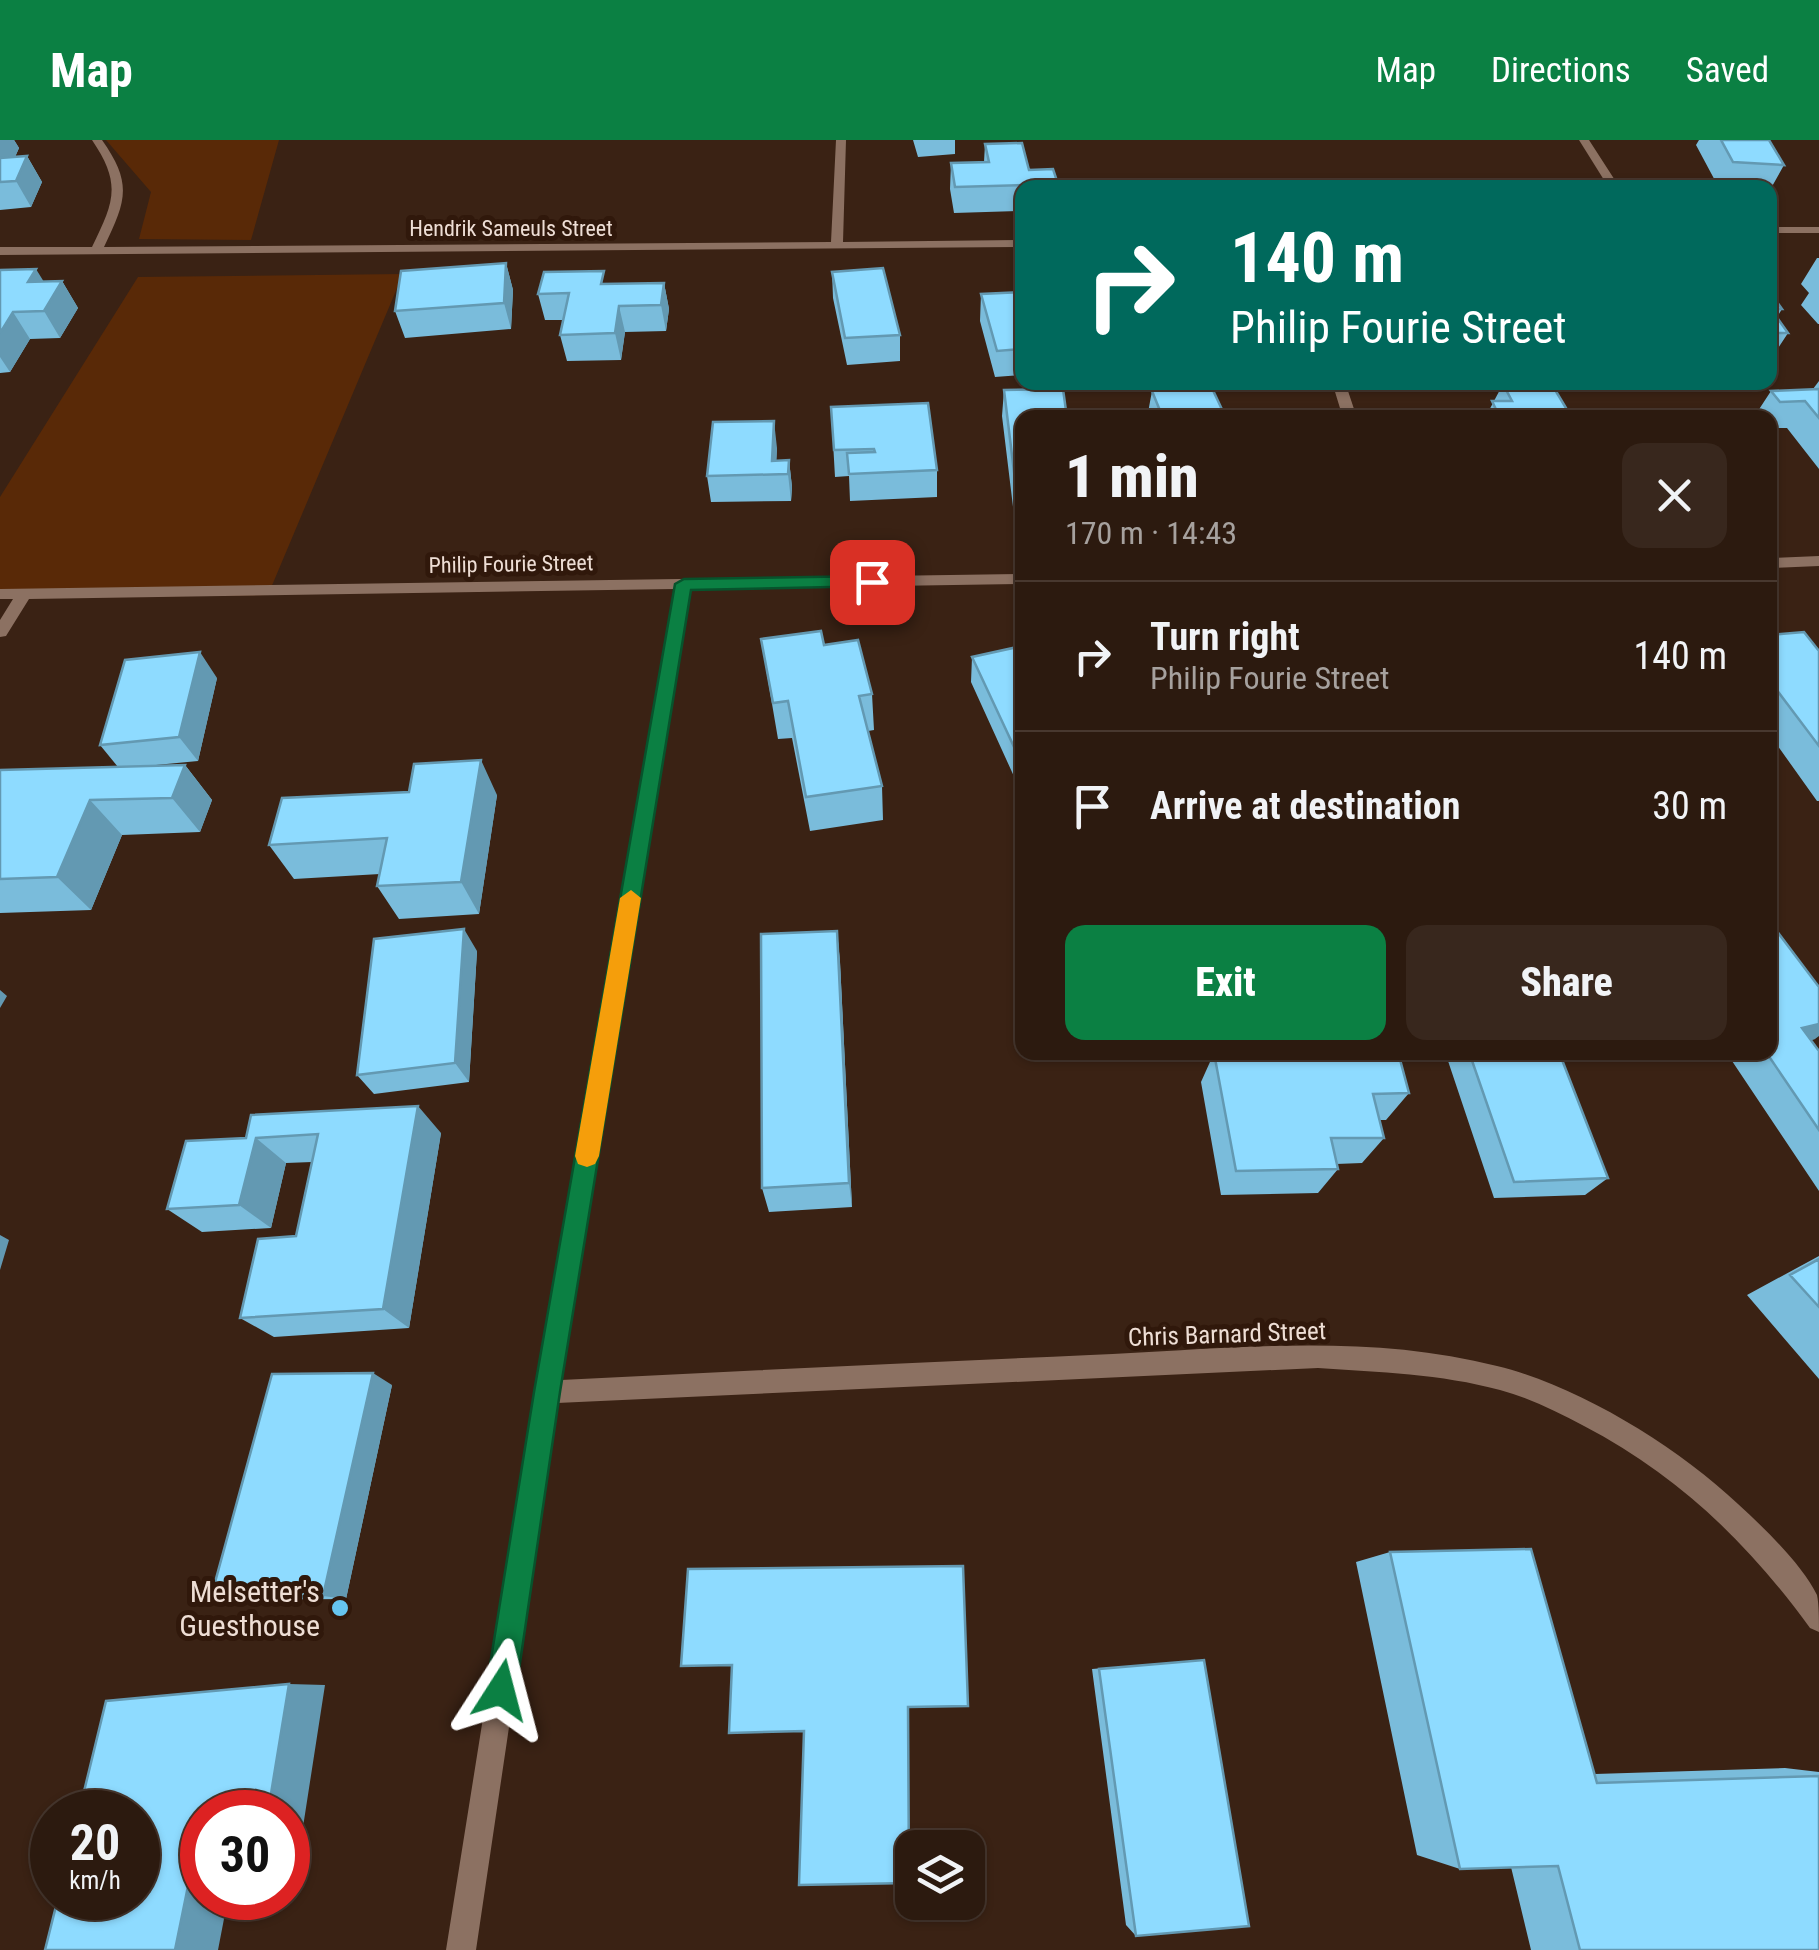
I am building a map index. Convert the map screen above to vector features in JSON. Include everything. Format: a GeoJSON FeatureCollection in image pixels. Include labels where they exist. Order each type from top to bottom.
{"type":"FeatureCollection","features":[{"type":"Feature","properties":{"kind":"street"},"geometry":{"type":"LineString","coordinates":[[97,140],[113,161],[122,192],[98,250]]}},
{"type":"Feature","properties":{"kind":"street"},"geometry":{"type":"LineString","coordinates":[[837,246],[841,140]]}},
{"type":"Feature","properties":{"kind":"street"},"geometry":{"type":"LineString","coordinates":[[1584,140],[1610,180]]}},
{"type":"Feature","properties":{"kind":"street"},"geometry":{"type":"LineString","coordinates":[[1777,230],[1819,230]]}},
{"type":"Feature","properties":{"kind":"street","name":"Hendrik Sameuls Street"},"geometry":{"type":"LineString","coordinates":[[0,252],[1015,244]]}},
{"type":"Feature","properties":{"kind":"street"},"geometry":{"type":"LineString","coordinates":[[1777,563],[1819,561]]}},
{"type":"Feature","properties":{"kind":"street","name":"Philip Fourie Street"},"geometry":{"type":"LineString","coordinates":[[0,594],[1015,579]]}},
{"type":"Feature","properties":{"kind":"street"},"geometry":{"type":"LineString","coordinates":[[461,1950],[547,1392],[684,584]]}},
{"type":"Feature","properties":{"kind":"street"},"geometry":{"type":"LineString","coordinates":[[0,632],[25,593]]}},
{"type":"Feature","properties":{"kind":"street","name":"Chris Barnard Street"},"geometry":{"type":"LineString","coordinates":[[547,1392],[1318,1356],[1430,1364],[1524,1385],[1609,1426],[1682,1468],[1778,1560],[1819,1619]]}},
{"type":"Feature","properties":{"kind":"shaded area"},"geometry":{"type":"Polygon","coordinates":[[[106,140],[279,140],[251,240],[139,239],[151,192],[106,140]]]}},
{"type":"Feature","properties":{"kind":"shaded area"},"geometry":{"type":"Polygon","coordinates":[[[403,274],[268,595],[0,598],[0,497],[138,277],[403,274]]]}},
{"type":"Feature","properties":{"kind":"building"},"geometry":{"type":"Polygon","coordinates":[[[1721,140],[1769,140],[1784,165],[1733,162],[1721,140]]]}},
{"type":"Feature","properties":{"kind":"building"},"geometry":{"type":"Polygon","coordinates":[[[1022,143],[1029,170],[1053,169],[1057,180],[955,187],[951,163],[989,162],[985,144],[1022,143]]]}},
{"type":"Feature","properties":{"kind":"building"},"geometry":{"type":"Polygon","coordinates":[[[27,156],[16,181],[0,182],[0,158],[27,156]]]}},
{"type":"Feature","properties":{"kind":"building"},"geometry":{"type":"Polygon","coordinates":[[[506,263],[504,303],[395,311],[401,271],[506,263]]]}},
{"type":"Feature","properties":{"kind":"building"},"geometry":{"type":"Polygon","coordinates":[[[883,268],[900,335],[845,338],[832,272],[883,268]]]}},
{"type":"Feature","properties":{"kind":"building"},"geometry":{"type":"Polygon","coordinates":[[[36,269],[28,282],[62,281],[44,311],[13,312],[0,333],[0,270],[36,269]]]}},
{"type":"Feature","properties":{"kind":"building"},"geometry":{"type":"Polygon","coordinates":[[[604,271],[601,284],[664,283],[661,305],[619,306],[615,333],[560,335],[569,293],[538,294],[544,272],[604,271]]]}},
{"type":"Feature","properties":{"kind":"building"},"geometry":{"type":"Polygon","coordinates":[[[1015,292],[1015,350],[997,351],[981,294],[1015,292]]]}},
{"type":"Feature","properties":{"kind":"building"},"geometry":{"type":"Polygon","coordinates":[[[1777,317],[1788,333],[1777,333],[1777,317]]]}},
{"type":"Feature","properties":{"kind":"building"},"geometry":{"type":"Polygon","coordinates":[[[1819,389],[1819,418],[1805,401],[1780,402],[1771,391],[1819,389]]]}},
{"type":"Feature","properties":{"kind":"building"},"geometry":{"type":"Polygon","coordinates":[[[1004,390],[1063,390],[1066,410],[1015,410],[1015,480],[1004,390]]]}},
{"type":"Feature","properties":{"kind":"building"},"geometry":{"type":"Polygon","coordinates":[[[1213,390],[1222,410],[1160,410],[1152,391],[1213,390]]]}},
{"type":"Feature","properties":{"kind":"building"},"geometry":{"type":"Polygon","coordinates":[[[1506,390],[1555,390],[1567,410],[1496,410],[1492,401],[1512,401],[1506,390]]]}},
{"type":"Feature","properties":{"kind":"building"},"geometry":{"type":"Polygon","coordinates":[[[928,403],[937,470],[849,474],[847,453],[875,452],[834,450],[831,407],[928,403]]]}},
{"type":"Feature","properties":{"kind":"building"},"geometry":{"type":"Polygon","coordinates":[[[774,421],[772,461],[789,460],[788,474],[707,476],[713,422],[774,421]]]}},
{"type":"Feature","properties":{"kind":"building"},"geometry":{"type":"Polygon","coordinates":[[[821,631],[824,645],[858,640],[872,694],[859,696],[882,786],[806,797],[788,701],[773,703],[761,639],[821,631]]]}},
{"type":"Feature","properties":{"kind":"building"},"geometry":{"type":"Polygon","coordinates":[[[1804,632],[1819,651],[1819,746],[1777,690],[1777,634],[1804,632]]]}},
{"type":"Feature","properties":{"kind":"building"},"geometry":{"type":"Polygon","coordinates":[[[1015,648],[1015,749],[972,657],[1015,648]]]}},
{"type":"Feature","properties":{"kind":"building"},"geometry":{"type":"Polygon","coordinates":[[[200,652],[179,737],[100,745],[125,660],[200,652]]]}},
{"type":"Feature","properties":{"kind":"building"},"geometry":{"type":"Polygon","coordinates":[[[481,760],[461,882],[377,886],[387,838],[269,845],[282,798],[409,792],[414,764],[481,760]]]}},
{"type":"Feature","properties":{"kind":"building"},"geometry":{"type":"Polygon","coordinates":[[[185,765],[172,798],[90,800],[57,877],[0,879],[0,770],[185,765]]]}},
{"type":"Feature","properties":{"kind":"building"},"geometry":{"type":"Polygon","coordinates":[[[464,929],[455,1063],[357,1075],[374,939],[464,929]]]}},
{"type":"Feature","properties":{"kind":"building"},"geometry":{"type":"Polygon","coordinates":[[[837,931],[849,1183],[762,1188],[761,934],[837,931]]]}},
{"type":"Feature","properties":{"kind":"building"},"geometry":{"type":"Polygon","coordinates":[[[1777,931],[1819,987],[1819,1024],[1802,1028],[1819,1051],[1819,1130],[1771,1060],[1777,1060],[1777,931]]]}},
{"type":"Feature","properties":{"kind":"building"},"geometry":{"type":"Polygon","coordinates":[[[1215,1060],[1400,1060],[1409,1093],[1373,1094],[1384,1138],[1331,1138],[1338,1169],[1236,1171],[1215,1060]]]}},
{"type":"Feature","properties":{"kind":"building"},"geometry":{"type":"Polygon","coordinates":[[[1472,1060],[1562,1060],[1608,1178],[1514,1182],[1472,1060]]]}},
{"type":"Feature","properties":{"kind":"building"},"geometry":{"type":"Polygon","coordinates":[[[418,1106],[383,1309],[240,1318],[258,1239],[296,1236],[318,1134],[256,1138],[239,1205],[167,1209],[186,1141],[246,1138],[251,1115],[418,1106]]]}},
{"type":"Feature","properties":{"kind":"building"},"geometry":{"type":"Polygon","coordinates":[[[1819,1259],[1819,1307],[1790,1275],[1819,1259]]]}},
{"type":"Feature","properties":{"kind":"building"},"geometry":{"type":"Polygon","coordinates":[[[373,1373],[323,1596],[211,1597],[272,1374],[373,1373]]]}},
{"type":"Feature","properties":{"kind":"building"},"geometry":{"type":"Polygon","coordinates":[[[1531,1549],[1597,1783],[1819,1776],[1819,1950],[1580,1950],[1558,1866],[1460,1869],[1390,1552],[1531,1549]]]}},
{"type":"Feature","properties":{"kind":"building"},"geometry":{"type":"Polygon","coordinates":[[[963,1566],[968,1706],[908,1707],[909,1830],[895,1830],[895,1883],[799,1885],[804,1731],[729,1733],[732,1665],[681,1666],[688,1569],[963,1566]]]}},
{"type":"Feature","properties":{"kind":"building"},"geometry":{"type":"Polygon","coordinates":[[[1204,1660],[1249,1926],[1136,1936],[1099,1669],[1204,1660]]]}},
{"type":"Feature","properties":{"kind":"building"},"geometry":{"type":"Polygon","coordinates":[[[289,1684],[272,1790],[180,1790],[181,1920],[175,1950],[45,1950],[52,1920],[160,1920],[160,1790],[84,1790],[106,1701],[289,1684]]]}},
{"type":"Feature","properties":{"kind":"slow traffic"},"geometry":{"type":"LineString","coordinates":[[587,1156],[631,898]]}},
{"type":"Feature","properties":{"kind":"place","name":"Melsetter's Guesthouse"},"geometry":{"type":"Point","coordinates":[340,1608]}},
{"type":"Feature","properties":{"kind":"route"},"geometry":{"type":"LineString","coordinates":[[501,1690],[547,1392],[684,584],[872,582]]}}]}
